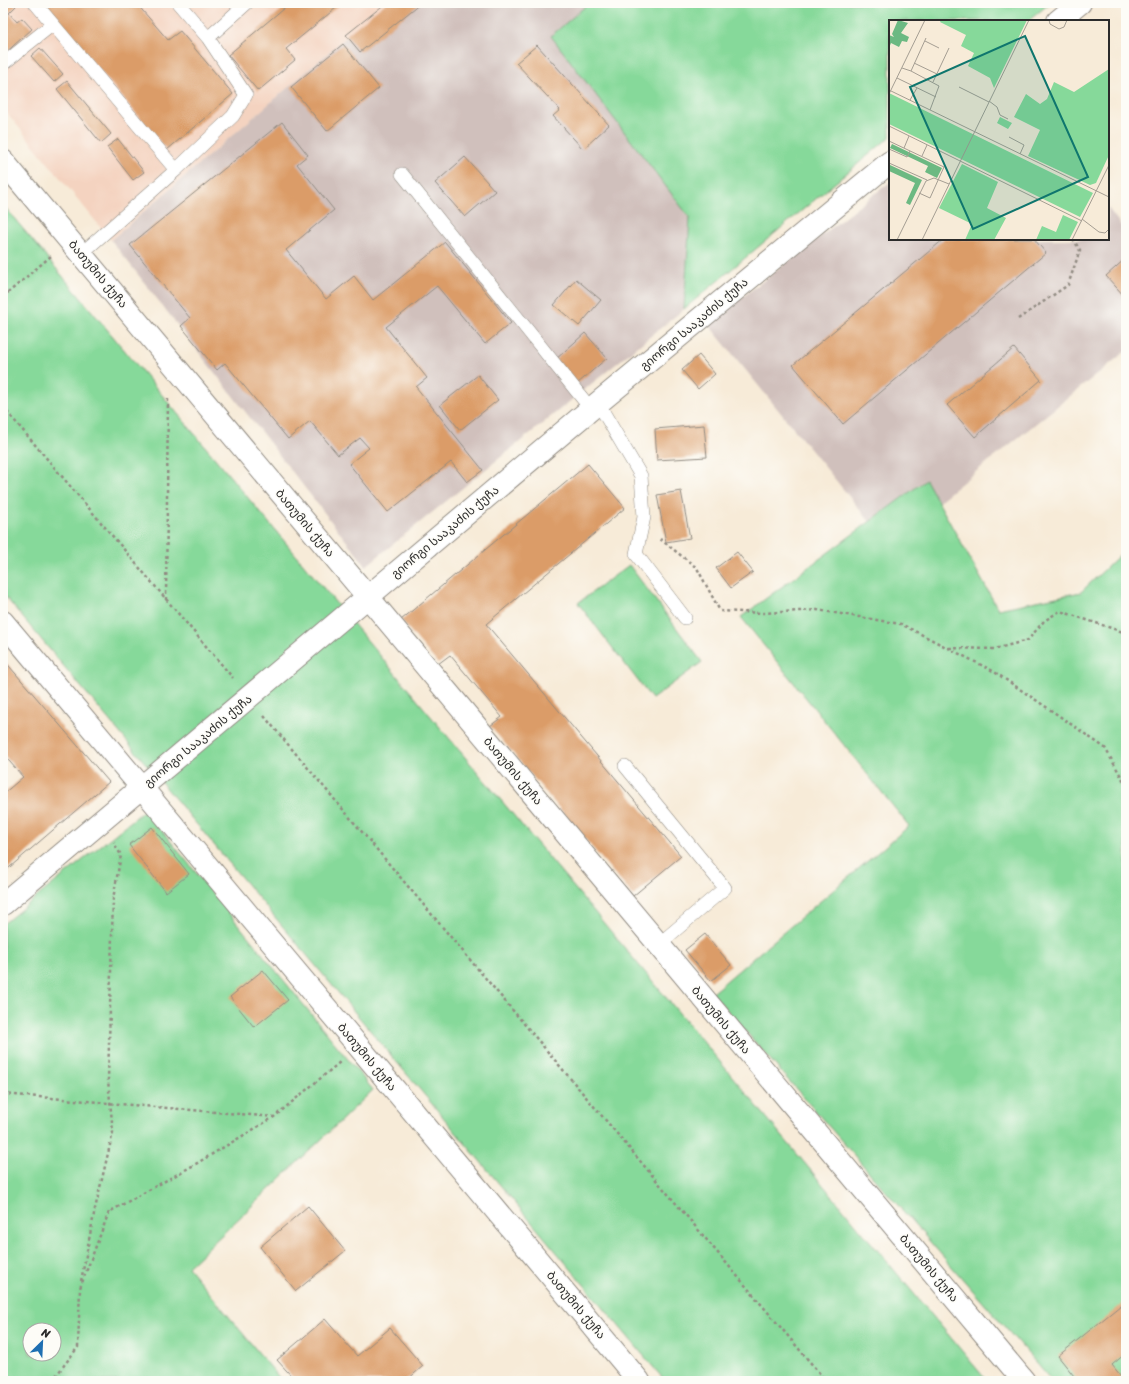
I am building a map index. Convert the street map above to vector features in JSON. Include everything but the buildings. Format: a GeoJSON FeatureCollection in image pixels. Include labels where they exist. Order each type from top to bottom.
{"type":"FeatureCollection","features":[{"type":"Feature","properties":{"kind":"street"},"geometry":{"type":"LineString","coordinates":[[1059,20],[1080,3]]}},
{"type":"Feature","properties":{"kind":"street","name":"ბათუმის ქუჩა"},"geometry":{"type":"LineString","coordinates":[[3,161],[1024,1381]]}},
{"type":"Feature","properties":{"kind":"street","name":"გიორგი სააკაძის ქუჩა"},"geometry":{"type":"LineString","coordinates":[[3,904],[594,406],[889,163]]}},
{"type":"Feature","properties":{"kind":"street","name":"ბათუმის ქუჩა"},"geometry":{"type":"LineString","coordinates":[[3,622],[639,1381]]}},
{"type":"Feature","properties":{"kind":"lane"},"geometry":{"type":"LineString","coordinates":[[35,3],[176,170]]}},
{"type":"Feature","properties":{"kind":"lane"},"geometry":{"type":"LineString","coordinates":[[75,247],[176,170],[233,116],[246,95],[208,38],[178,3]]}},
{"type":"Feature","properties":{"kind":"lane"},"geometry":{"type":"LineString","coordinates":[[208,38],[247,3]]}},
{"type":"Feature","properties":{"kind":"lane"},"geometry":{"type":"LineString","coordinates":[[3,64],[53,24]]}},
{"type":"Feature","properties":{"kind":"lane"},"geometry":{"type":"LineString","coordinates":[[402,174],[594,406],[641,476],[644,517],[636,554],[685,618]]}},
{"type":"Feature","properties":{"kind":"lane"},"geometry":{"type":"LineString","coordinates":[[625,766],[725,888],[658,945]]}},
{"type":"Feature","properties":{"kind":"path"},"geometry":{"type":"LineString","coordinates":[[1018,319],[1068,285],[1080,250],[1074,240]]}},
{"type":"Feature","properties":{"kind":"path"},"geometry":{"type":"LineString","coordinates":[[3,297],[75,247]]}},
{"type":"Feature","properties":{"kind":"path"},"geometry":{"type":"LineString","coordinates":[[166,600],[169,359]]}},
{"type":"Feature","properties":{"kind":"path"},"geometry":{"type":"LineString","coordinates":[[3,407],[826,1381]]}},
{"type":"Feature","properties":{"kind":"path"},"geometry":{"type":"LineString","coordinates":[[642,524],[697,568],[720,611],[763,613],[817,610],[901,624],[993,671],[1105,748],[1126,785]]}},
{"type":"Feature","properties":{"kind":"path"},"geometry":{"type":"LineString","coordinates":[[947,647],[995,649],[1028,640],[1044,621],[1060,611],[1126,633]]}},
{"type":"Feature","properties":{"kind":"path"},"geometry":{"type":"LineString","coordinates":[[52,1381],[78,1347],[80,1288],[95,1209],[114,1132],[108,1080],[113,899],[121,855],[101,822]]}},
{"type":"Feature","properties":{"kind":"path"},"geometry":{"type":"LineString","coordinates":[[80,1288],[109,1212],[194,1165],[274,1117],[359,1047]]}},
{"type":"Feature","properties":{"kind":"path"},"geometry":{"type":"LineString","coordinates":[[3,1094],[274,1117]]}},
{"type":"Feature","properties":{"kind":"shaded area"},"geometry":{"type":"Polygon","coordinates":[[[3,3],[386,3],[111,240],[3,108],[3,3]]]}},
{"type":"Feature","properties":{"kind":"shaded area"},"geometry":{"type":"Polygon","coordinates":[[[386,3],[589,3],[551,36],[690,218],[684,309],[366,566],[111,240],[386,3]]]}},
{"type":"Feature","properties":{"kind":"shaded area"},"geometry":{"type":"Polygon","coordinates":[[[889,183],[889,240],[1109,240],[1109,209],[1126,232],[1126,351],[938,502],[925,480],[870,522],[708,324],[889,183]]]}},
{"type":"Feature","properties":{"kind":"green space"},"geometry":{"type":"Polygon","coordinates":[[[589,3],[1050,3],[1029,20],[889,20],[889,138],[684,309],[690,218],[551,36],[589,3]]]}},
{"type":"Feature","properties":{"kind":"green space"},"geometry":{"type":"Polygon","coordinates":[[[3,205],[987,1381],[665,1381],[3,594],[3,205]]]}},
{"type":"Feature","properties":{"kind":"green space"},"geometry":{"type":"Polygon","coordinates":[[[926,480],[998,609],[1081,592],[1126,549],[1126,1381],[1052,1381],[712,993],[909,826],[741,617],[926,480]]]}},
{"type":"Feature","properties":{"kind":"green space"},"geometry":{"type":"Polygon","coordinates":[[[629,565],[702,662],[652,699],[578,603],[629,565]]]}},
{"type":"Feature","properties":{"kind":"green space"},"geometry":{"type":"Polygon","coordinates":[[[145,810],[373,1090],[188,1267],[282,1381],[3,1381],[3,1352],[8,1347],[3,1340],[3,924],[145,810]]]}}]}
